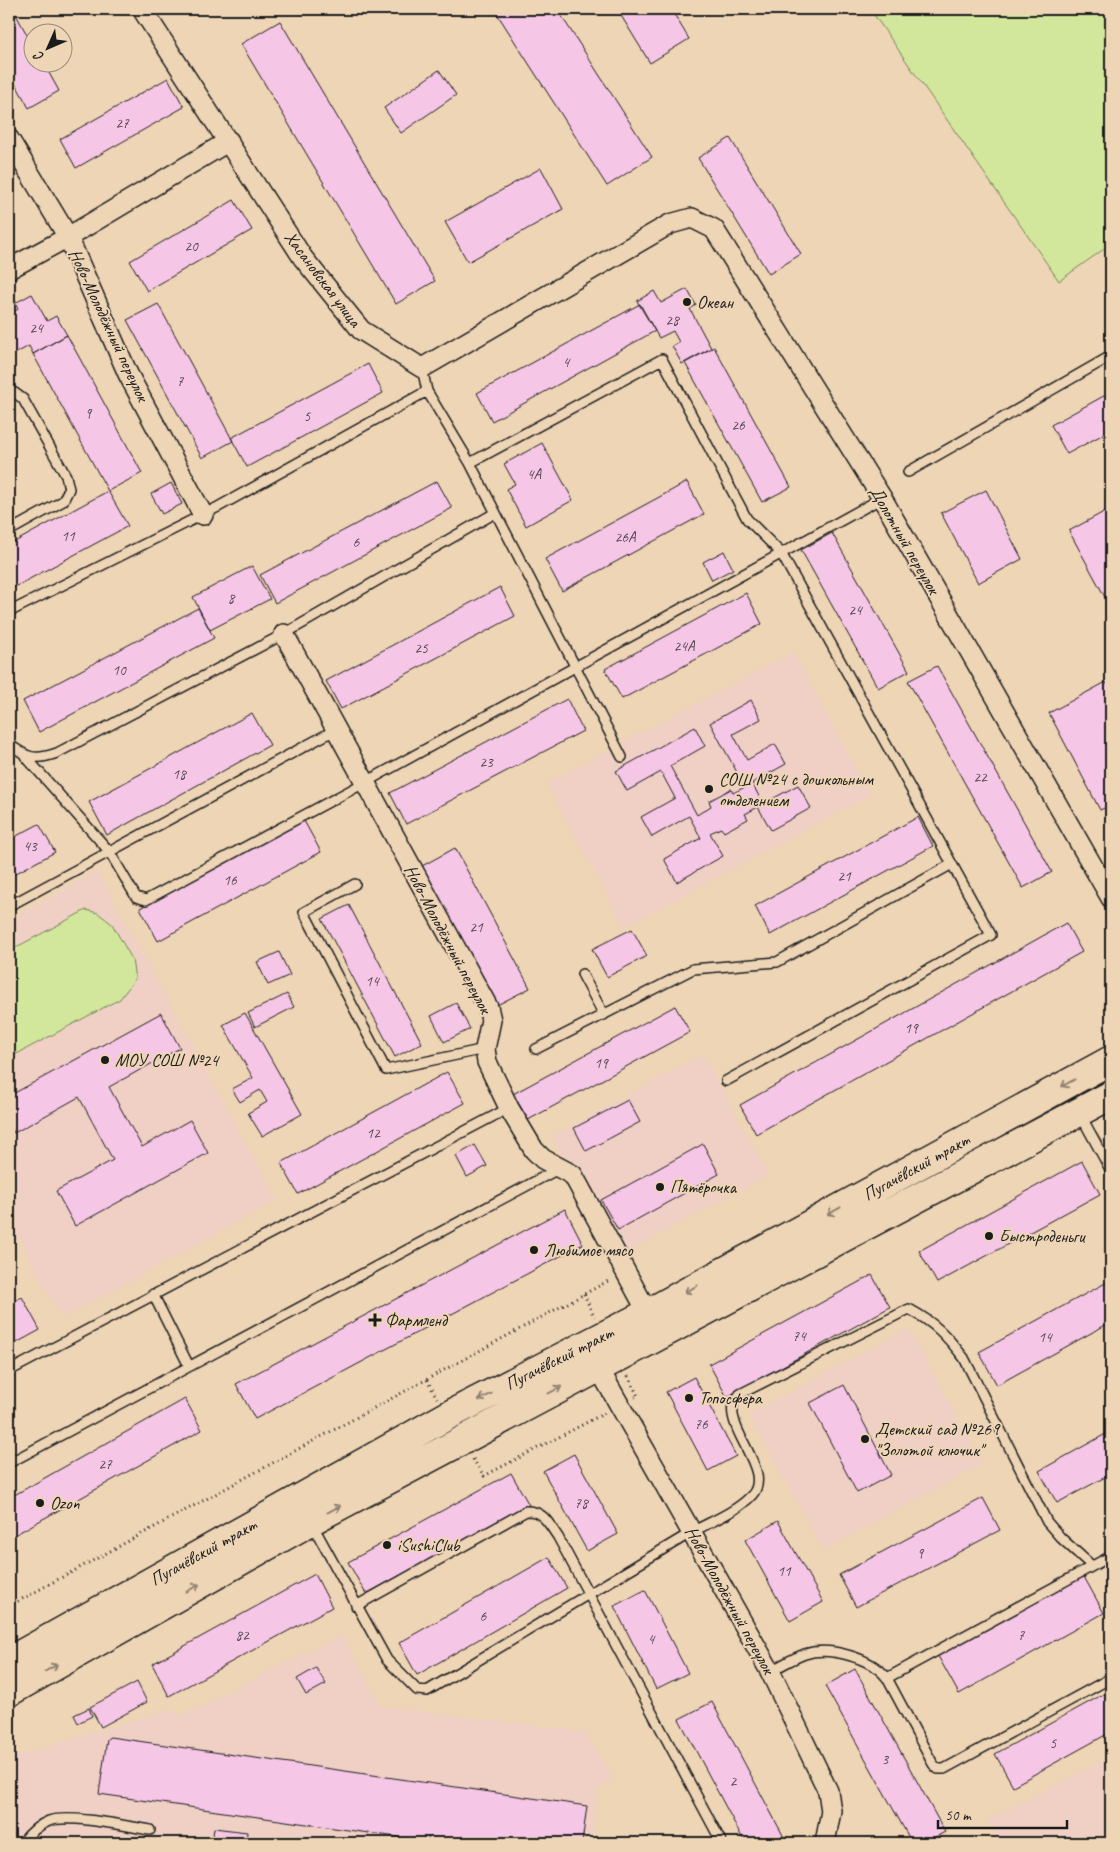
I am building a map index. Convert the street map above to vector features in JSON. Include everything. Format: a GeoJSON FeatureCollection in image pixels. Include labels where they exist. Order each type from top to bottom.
{"type":"FeatureCollection","features":[{"type":"Feature","properties":{"kind":"main road","name":"Пугачёвский тракт"},"geometry":{"type":"LineString","coordinates":[[9,1661],[447,1416],[648,1312],[1111,1060]]}},
{"type":"Feature","properties":{"kind":"main road","name":"Пугачёвский тракт"},"geometry":{"type":"LineString","coordinates":[[9,1692],[311,1521],[1111,1095]]}},
{"type":"Feature","properties":{"kind":"street"},"geometry":{"type":"LineString","coordinates":[[9,269],[68,237],[229,141],[142,9]]}},
{"type":"Feature","properties":{"kind":"street","name":"Ново-Молодёжный переулок"},"geometry":{"type":"LineString","coordinates":[[9,139],[68,237],[128,374],[203,515]]}},
{"type":"Feature","properties":{"kind":"street","name":"Хасановская улица"},"geometry":{"type":"LineString","coordinates":[[229,141],[303,258],[361,330],[422,368]]}},
{"type":"Feature","properties":{"kind":"street","name":"Долотный переулок"},"geometry":{"type":"LineString","coordinates":[[422,368],[670,224],[692,218],[714,229],[882,498],[1111,898]]}},
{"type":"Feature","properties":{"kind":"street","name":"Ново-Молодёжный переулок"},"geometry":{"type":"LineString","coordinates":[[284,634],[488,1007],[491,1020],[485,1049],[487,1062],[509,1108],[534,1150],[543,1159],[573,1175],[648,1312]]}},
{"type":"Feature","properties":{"kind":"street","name":"Ново-Молодёжный переулок"},"geometry":{"type":"LineString","coordinates":[[598,1367],[770,1672],[828,1791],[831,1811],[825,1843]]}},
{"type":"Feature","properties":{"kind":"lane"},"geometry":{"type":"LineString","coordinates":[[908,472],[1111,356]]}},
{"type":"Feature","properties":{"kind":"lane"},"geometry":{"type":"LineString","coordinates":[[470,462],[662,359],[747,519],[781,553],[991,935],[726,1082]]}},
{"type":"Feature","properties":{"kind":"lane"},"geometry":{"type":"LineString","coordinates":[[422,368],[428,391],[470,462],[622,758]]}},
{"type":"Feature","properties":{"kind":"lane"},"geometry":{"type":"LineString","coordinates":[[9,612],[203,515],[428,391]]}},
{"type":"Feature","properties":{"kind":"lane"},"geometry":{"type":"LineString","coordinates":[[9,393],[15,393],[23,399],[66,476],[70,489],[63,501],[9,531]]}},
{"type":"Feature","properties":{"kind":"lane"},"geometry":{"type":"LineString","coordinates":[[9,744],[24,756],[109,851],[136,897],[146,900],[364,783],[882,498]]}},
{"type":"Feature","properties":{"kind":"lane"},"geometry":{"type":"LineString","coordinates":[[24,756],[40,759],[57,753],[284,634],[495,513]]}},
{"type":"Feature","properties":{"kind":"lane"},"geometry":{"type":"LineString","coordinates":[[9,906],[335,730]]}},
{"type":"Feature","properties":{"kind":"lane"},"geometry":{"type":"LineString","coordinates":[[536,1049],[693,969],[777,962],[952,864]]}},
{"type":"Feature","properties":{"kind":"lane"},"geometry":{"type":"LineString","coordinates":[[355,884],[304,912],[386,1070],[485,1049]]}},
{"type":"Feature","properties":{"kind":"lane"},"geometry":{"type":"LineString","coordinates":[[582,974],[604,1015]]}},
{"type":"Feature","properties":{"kind":"lane"},"geometry":{"type":"LineString","coordinates":[[9,1371],[509,1108]]}},
{"type":"Feature","properties":{"kind":"lane"},"geometry":{"type":"LineString","coordinates":[[1079,1112],[1111,1170]]}},
{"type":"Feature","properties":{"kind":"lane"},"geometry":{"type":"LineString","coordinates":[[9,1464],[561,1168]]}},
{"type":"Feature","properties":{"kind":"lane"},"geometry":{"type":"LineString","coordinates":[[153,1294],[189,1366]]}},
{"type":"Feature","properties":{"kind":"lane"},"geometry":{"type":"LineString","coordinates":[[311,1521],[387,1660],[408,1682],[422,1692],[431,1689],[692,1532],[736,1508],[752,1494],[758,1485],[757,1474],[734,1420],[733,1403],[740,1394],[908,1309],[928,1319],[946,1336],[964,1358],[1047,1522],[1061,1538],[1092,1566]]}},
{"type":"Feature","properties":{"kind":"lane"},"geometry":{"type":"LineString","coordinates":[[356,1606],[526,1511],[534,1511],[544,1518],[558,1537],[722,1843]]}},
{"type":"Feature","properties":{"kind":"lane"},"geometry":{"type":"LineString","coordinates":[[887,1678],[1111,1556]]}},
{"type":"Feature","properties":{"kind":"lane"},"geometry":{"type":"LineString","coordinates":[[770,1672],[805,1654],[826,1650],[858,1658],[881,1669],[933,1764],[938,1769],[944,1769],[1111,1678]]}},
{"type":"Feature","properties":{"kind":"lane"},"geometry":{"type":"LineString","coordinates":[[22,1843],[29,1834],[47,1822],[62,1818],[150,1830]]}},
{"type":"Feature","properties":{"kind":"path"},"geometry":{"type":"LineString","coordinates":[[9,1606],[626,1272]]}},
{"type":"Feature","properties":{"kind":"path"},"geometry":{"type":"LineString","coordinates":[[584,1294],[594,1317]]}},
{"type":"Feature","properties":{"kind":"path"},"geometry":{"type":"LineString","coordinates":[[626,1371],[638,1396]]}},
{"type":"Feature","properties":{"kind":"shaded area","name":"СОШ №24 с дошкольным отделением"},"geometry":{"type":"Polygon","coordinates":[[[793,652],[870,795],[624,927],[547,783],[793,652]]]}},
{"type":"Feature","properties":{"kind":"shaded area","name":"МОУ СОШ №24"},"geometry":{"type":"Polygon","coordinates":[[[97,871],[277,1200],[62,1318],[9,1220],[9,920],[97,871]]]}},
{"type":"Feature","properties":{"kind":"shaded area"},"geometry":{"type":"Polygon","coordinates":[[[703,1054],[768,1175],[612,1260],[552,1137],[703,1054]]]}},
{"type":"Feature","properties":{"kind":"shaded area","name":"Детский сад №269 \"Золотой ключик\""},"geometry":{"type":"Polygon","coordinates":[[[908,1328],[982,1464],[823,1550],[749,1415],[908,1328]]]}},
{"type":"Feature","properties":{"kind":"shaded area"},"geometry":{"type":"Polygon","coordinates":[[[342,1635],[382,1708],[387,1707],[585,1732],[613,1779],[596,1791],[592,1843],[9,1843],[9,1758],[168,1710],[182,1716],[342,1635]]]}},
{"type":"Feature","properties":{"kind":"shaded area"},"geometry":{"type":"Polygon","coordinates":[[[1111,1757],[1111,1843],[997,1843],[999,1841],[987,1820],[1111,1757]]]}},
{"type":"Feature","properties":{"kind":"green space"},"geometry":{"type":"Polygon","coordinates":[[[870,9],[1111,9],[1111,244],[1059,281],[870,9]]]}},
{"type":"Feature","properties":{"kind":"green space"},"geometry":{"type":"Polygon","coordinates":[[[86,910],[98,913],[112,924],[132,959],[135,979],[120,999],[9,1058],[9,951],[86,910]]]}},
{"type":"Feature","properties":{"kind":"building"},"geometry":{"type":"Polygon","coordinates":[[[9,9],[13,9],[22,26],[22,72],[49,72],[59,91],[29,108],[9,72],[9,9]]]}},
{"type":"Feature","properties":{"kind":"building"},"geometry":{"type":"Polygon","coordinates":[[[494,9],[557,9],[652,157],[607,186],[494,9]]]}},
{"type":"Feature","properties":{"kind":"building"},"geometry":{"type":"Polygon","coordinates":[[[617,9],[671,9],[689,39],[650,63],[617,9]]]}},
{"type":"Feature","properties":{"kind":"building"},"geometry":{"type":"Polygon","coordinates":[[[280,21],[435,281],[396,304],[241,44],[280,21]]]}},
{"type":"Feature","properties":{"kind":"building"},"geometry":{"type":"Polygon","coordinates":[[[439,70],[456,95],[401,133],[384,108],[439,70]]]}},
{"type":"Feature","properties":{"kind":"building"},"geometry":{"type":"Polygon","coordinates":[[[168,78],[184,107],[76,168],[60,139],[168,78]]]}},
{"type":"Feature","properties":{"kind":"building"},"geometry":{"type":"Polygon","coordinates":[[[730,138],[801,254],[769,274],[698,158],[730,138]]]}},
{"type":"Feature","properties":{"kind":"building"},"geometry":{"type":"Polygon","coordinates":[[[541,168],[563,209],[468,262],[445,222],[541,168]]]}},
{"type":"Feature","properties":{"kind":"building"},"geometry":{"type":"Polygon","coordinates":[[[234,200],[252,230],[147,291],[130,261],[234,200]]]}},
{"type":"Feature","properties":{"kind":"building"},"geometry":{"type":"Polygon","coordinates":[[[687,289],[696,305],[690,309],[711,348],[682,364],[672,346],[679,342],[673,331],[659,338],[637,301],[654,291],[661,303],[687,289]]]}},
{"type":"Feature","properties":{"kind":"building"},"geometry":{"type":"Polygon","coordinates":[[[32,294],[47,321],[56,316],[67,335],[33,354],[29,346],[9,357],[9,315],[18,309],[15,303],[32,294]]]}},
{"type":"Feature","properties":{"kind":"building"},"geometry":{"type":"Polygon","coordinates":[[[158,304],[233,441],[202,458],[127,320],[158,304]]]}},
{"type":"Feature","properties":{"kind":"building"},"geometry":{"type":"Polygon","coordinates":[[[640,304],[655,331],[492,421],[477,393],[640,304]]]}},
{"type":"Feature","properties":{"kind":"building"},"geometry":{"type":"Polygon","coordinates":[[[67,335],[142,473],[108,491],[33,354],[67,335]]]}},
{"type":"Feature","properties":{"kind":"building"},"geometry":{"type":"Polygon","coordinates":[[[714,347],[791,487],[762,502],[685,363],[714,347]]]}},
{"type":"Feature","properties":{"kind":"building"},"geometry":{"type":"Polygon","coordinates":[[[368,364],[383,393],[247,467],[231,438],[368,364]]]}},
{"type":"Feature","properties":{"kind":"building"},"geometry":{"type":"Polygon","coordinates":[[[1111,392],[1111,430],[1067,454],[1051,425],[1111,392]]]}},
{"type":"Feature","properties":{"kind":"building"},"geometry":{"type":"Polygon","coordinates":[[[542,443],[573,500],[526,526],[506,489],[515,484],[504,464],[542,443]]]}},
{"type":"Feature","properties":{"kind":"building"},"geometry":{"type":"Polygon","coordinates":[[[437,481],[452,508],[275,603],[260,575],[437,481]]]}},
{"type":"Feature","properties":{"kind":"building"},"geometry":{"type":"Polygon","coordinates":[[[687,482],[704,514],[562,591],[545,559],[687,482]]]}},
{"type":"Feature","properties":{"kind":"building"},"geometry":{"type":"Polygon","coordinates":[[[171,483],[182,504],[162,514],[151,494],[171,483]]]}},
{"type":"Feature","properties":{"kind":"building"},"geometry":{"type":"Polygon","coordinates":[[[986,490],[1022,559],[978,583],[941,513],[986,490]]]}},
{"type":"Feature","properties":{"kind":"building"},"geometry":{"type":"Polygon","coordinates":[[[108,491],[128,526],[9,590],[9,545],[108,491]]]}},
{"type":"Feature","properties":{"kind":"building"},"geometry":{"type":"Polygon","coordinates":[[[1111,508],[1111,608],[1069,531],[1111,508]]]}},
{"type":"Feature","properties":{"kind":"building"},"geometry":{"type":"Polygon","coordinates":[[[832,533],[909,671],[878,688],[801,550],[832,533]]]}},
{"type":"Feature","properties":{"kind":"building"},"geometry":{"type":"Polygon","coordinates":[[[724,551],[733,569],[712,580],[703,562],[724,551]]]}},
{"type":"Feature","properties":{"kind":"building"},"geometry":{"type":"Polygon","coordinates":[[[252,566],[270,599],[210,630],[193,597],[252,566]]]}},
{"type":"Feature","properties":{"kind":"building"},"geometry":{"type":"Polygon","coordinates":[[[500,587],[515,616],[341,709],[326,681],[500,587]]]}},
{"type":"Feature","properties":{"kind":"building"},"geometry":{"type":"Polygon","coordinates":[[[746,593],[762,624],[622,699],[605,669],[746,593]]]}},
{"type":"Feature","properties":{"kind":"building"},"geometry":{"type":"Polygon","coordinates":[[[198,608],[214,638],[39,732],[23,701],[198,608]]]}},
{"type":"Feature","properties":{"kind":"building"},"geometry":{"type":"Polygon","coordinates":[[[937,666],[1052,872],[1023,888],[908,681],[937,666]]]}},
{"type":"Feature","properties":{"kind":"building"},"geometry":{"type":"Polygon","coordinates":[[[1106,682],[1111,692],[1111,805],[1100,810],[1049,713],[1106,682]]]}},
{"type":"Feature","properties":{"kind":"building"},"geometry":{"type":"Polygon","coordinates":[[[567,699],[583,731],[406,824],[390,793],[567,699]]]}},
{"type":"Feature","properties":{"kind":"building"},"geometry":{"type":"Polygon","coordinates":[[[751,700],[761,719],[733,734],[747,760],[775,744],[786,764],[752,783],[763,804],[798,785],[811,808],[771,830],[758,807],[745,814],[748,819],[724,832],[721,828],[710,833],[723,856],[677,882],[664,859],[701,838],[689,816],[652,837],[641,817],[675,798],[661,772],[627,791],[616,771],[695,727],[705,746],[670,766],[697,815],[711,806],[709,801],[731,789],[733,793],[745,787],[710,723],[751,700]]]}},
{"type":"Feature","properties":{"kind":"building"},"geometry":{"type":"Polygon","coordinates":[[[252,713],[270,745],[107,835],[89,802],[252,713]]]}},
{"type":"Feature","properties":{"kind":"building"},"geometry":{"type":"Polygon","coordinates":[[[918,817],[933,846],[770,935],[755,906],[918,817]]]}},
{"type":"Feature","properties":{"kind":"building"},"geometry":{"type":"Polygon","coordinates":[[[303,819],[321,852],[158,941],[140,908],[303,819]]]}},
{"type":"Feature","properties":{"kind":"building"},"geometry":{"type":"Polygon","coordinates":[[[39,824],[55,852],[9,877],[9,840],[39,824]]]}},
{"type":"Feature","properties":{"kind":"building"},"geometry":{"type":"Polygon","coordinates":[[[455,848],[530,988],[497,1005],[422,866],[455,848]]]}},
{"type":"Feature","properties":{"kind":"building"},"geometry":{"type":"Polygon","coordinates":[[[349,905],[422,1043],[395,1057],[322,919],[349,905]]]}},
{"type":"Feature","properties":{"kind":"building"},"geometry":{"type":"Polygon","coordinates":[[[1066,923],[1082,952],[756,1134],[740,1105],[1066,923]]]}},
{"type":"Feature","properties":{"kind":"building"},"geometry":{"type":"Polygon","coordinates":[[[632,929],[647,956],[607,977],[592,949],[632,929]]]}},
{"type":"Feature","properties":{"kind":"building"},"geometry":{"type":"Polygon","coordinates":[[[279,952],[290,975],[268,985],[257,962],[279,952]]]}},
{"type":"Feature","properties":{"kind":"building"},"geometry":{"type":"Polygon","coordinates":[[[287,994],[294,1007],[255,1027],[248,1013],[287,994]]]}},
{"type":"Feature","properties":{"kind":"building"},"geometry":{"type":"Polygon","coordinates":[[[456,1003],[470,1029],[444,1042],[431,1016],[456,1003]]]}},
{"type":"Feature","properties":{"kind":"building"},"geometry":{"type":"Polygon","coordinates":[[[675,1006],[690,1032],[528,1120],[513,1094],[675,1006]]]}},
{"type":"Feature","properties":{"kind":"building"},"geometry":{"type":"Polygon","coordinates":[[[161,1013],[180,1048],[109,1087],[142,1147],[190,1120],[208,1153],[75,1226],[56,1191],[113,1160],[79,1097],[14,1133],[9,1124],[9,1096],[161,1013]]]}},
{"type":"Feature","properties":{"kind":"building"},"geometry":{"type":"Polygon","coordinates":[[[245,1013],[302,1114],[262,1136],[248,1113],[267,1102],[260,1090],[240,1102],[232,1089],[253,1078],[223,1025],[245,1013]]]}},
{"type":"Feature","properties":{"kind":"building"},"geometry":{"type":"Polygon","coordinates":[[[447,1072],[465,1103],[298,1194],[281,1163],[447,1072]]]}},
{"type":"Feature","properties":{"kind":"building"},"geometry":{"type":"Polygon","coordinates":[[[628,1100],[640,1122],[586,1151],[574,1128],[628,1100]]]}},
{"type":"Feature","properties":{"kind":"building","name":"Пятёрочка"},"geometry":{"type":"Polygon","coordinates":[[[703,1144],[719,1174],[618,1230],[601,1200],[703,1144]]]}},
{"type":"Feature","properties":{"kind":"building"},"geometry":{"type":"Polygon","coordinates":[[[475,1145],[487,1166],[467,1177],[456,1156],[475,1145]]]}},
{"type":"Feature","properties":{"kind":"building"},"geometry":{"type":"Polygon","coordinates":[[[1082,1161],[1100,1194],[937,1283],[919,1251],[1082,1161]]]}},
{"type":"Feature","properties":{"kind":"building"},"geometry":{"type":"Polygon","coordinates":[[[565,1209],[583,1244],[255,1419],[236,1384],[565,1209]]]}},
{"type":"Feature","properties":{"kind":"building"},"geometry":{"type":"Polygon","coordinates":[[[872,1275],[890,1307],[727,1397],[709,1364],[872,1275]]]}},
{"type":"Feature","properties":{"kind":"building"},"geometry":{"type":"Polygon","coordinates":[[[1111,1280],[1111,1322],[997,1385],[979,1352],[1111,1280]]]}},
{"type":"Feature","properties":{"kind":"building"},"geometry":{"type":"Polygon","coordinates":[[[22,1297],[40,1330],[9,1347],[9,1304],[22,1297]]]}},
{"type":"Feature","properties":{"kind":"building"},"geometry":{"type":"Polygon","coordinates":[[[694,1377],[736,1456],[708,1471],[666,1392],[694,1377]]]}},
{"type":"Feature","properties":{"kind":"building"},"geometry":{"type":"Polygon","coordinates":[[[844,1385],[891,1475],[857,1493],[810,1403],[844,1385]]]}},
{"type":"Feature","properties":{"kind":"building"},"geometry":{"type":"Polygon","coordinates":[[[185,1399],[202,1430],[9,1538],[9,1498],[185,1399]]]}},
{"type":"Feature","properties":{"kind":"building"},"geometry":{"type":"Polygon","coordinates":[[[1111,1431],[1111,1474],[1057,1503],[1039,1471],[1111,1431]]]}},
{"type":"Feature","properties":{"kind":"building"},"geometry":{"type":"Polygon","coordinates":[[[574,1454],[618,1534],[587,1551],[543,1471],[574,1454]]]}},
{"type":"Feature","properties":{"kind":"building"},"geometry":{"type":"Polygon","coordinates":[[[511,1473],[529,1505],[366,1594],[348,1562],[511,1473]]]}},
{"type":"Feature","properties":{"kind":"building"},"geometry":{"type":"Polygon","coordinates":[[[983,1498],[1000,1530],[856,1607],[839,1575],[983,1498]]]}},
{"type":"Feature","properties":{"kind":"building"},"geometry":{"type":"Polygon","coordinates":[[[778,1521],[823,1602],[790,1621],[745,1540],[778,1521]]]}},
{"type":"Feature","properties":{"kind":"building"},"geometry":{"type":"Polygon","coordinates":[[[549,1557],[567,1588],[417,1675],[399,1643],[549,1557]]]}},
{"type":"Feature","properties":{"kind":"building"},"geometry":{"type":"Polygon","coordinates":[[[315,1574],[332,1607],[169,1696],[152,1664],[315,1574]]]}},
{"type":"Feature","properties":{"kind":"building"},"geometry":{"type":"Polygon","coordinates":[[[1083,1575],[1104,1613],[959,1694],[938,1656],[1083,1575]]]}},
{"type":"Feature","properties":{"kind":"building"},"geometry":{"type":"Polygon","coordinates":[[[645,1590],[688,1673],[656,1689],[614,1606],[645,1590]]]}},
{"type":"Feature","properties":{"kind":"building"},"geometry":{"type":"Polygon","coordinates":[[[316,1668],[326,1684],[306,1695],[297,1679],[316,1668]]]}},
{"type":"Feature","properties":{"kind":"building"},"geometry":{"type":"Polygon","coordinates":[[[855,1669],[945,1832],[924,1843],[912,1843],[825,1686],[855,1669]]]}},
{"type":"Feature","properties":{"kind":"building"},"geometry":{"type":"Polygon","coordinates":[[[137,1682],[147,1702],[101,1727],[90,1707],[137,1682]]]}},
{"type":"Feature","properties":{"kind":"building"},"geometry":{"type":"Polygon","coordinates":[[[1111,1690],[1111,1732],[1013,1786],[995,1754],[1111,1690]]]}},
{"type":"Feature","properties":{"kind":"building"},"geometry":{"type":"Polygon","coordinates":[[[712,1702],[787,1843],[745,1843],[679,1719],[712,1702]]]}},
{"type":"Feature","properties":{"kind":"building"},"geometry":{"type":"Polygon","coordinates":[[[89,1708],[92,1716],[78,1723],[74,1715],[89,1708]]]}},
{"type":"Feature","properties":{"kind":"building"},"geometry":{"type":"Polygon","coordinates":[[[110,1737],[587,1806],[582,1843],[438,1843],[99,1794],[107,1739],[110,1737]]]}},
{"type":"Feature","properties":{"kind":"building"},"geometry":{"type":"Polygon","coordinates":[[[214,1828],[247,1832],[246,1843],[212,1843],[214,1828]]]}},
{"type":"Feature","properties":{"kind":"place","name":"Океан"},"geometry":{"type":"Point","coordinates":[687,302]}},
{"type":"Feature","properties":{"kind":"place","name":"СОШ №24 с дошкольным отделением"},"geometry":{"type":"Point","coordinates":[709,789]}},
{"type":"Feature","properties":{"kind":"place","name":"МОУ СОШ №24"},"geometry":{"type":"Point","coordinates":[105,1060]}},
{"type":"Feature","properties":{"kind":"place","name":"Пятёрочка"},"geometry":{"type":"Point","coordinates":[660,1187]}},
{"type":"Feature","properties":{"kind":"place","name":"Быстроденьги"},"geometry":{"type":"Point","coordinates":[989,1236]}},
{"type":"Feature","properties":{"kind":"place","name":"Любимое мясо"},"geometry":{"type":"Point","coordinates":[534,1250]}},
{"type":"Feature","properties":{"kind":"place","name":"Фармленд"},"geometry":{"type":"Point","coordinates":[375,1320]}},
{"type":"Feature","properties":{"kind":"place","name":"Топосфера"},"geometry":{"type":"Point","coordinates":[689,1398]}},
{"type":"Feature","properties":{"kind":"place","name":"Детский сад №269 \"Золотой ключик\""},"geometry":{"type":"Point","coordinates":[865,1439]}},
{"type":"Feature","properties":{"kind":"place","name":"Ozon"},"geometry":{"type":"Point","coordinates":[40,1503]}},
{"type":"Feature","properties":{"kind":"place","name":"iSushiClub"},"geometry":{"type":"Point","coordinates":[387,1545]}}]}
